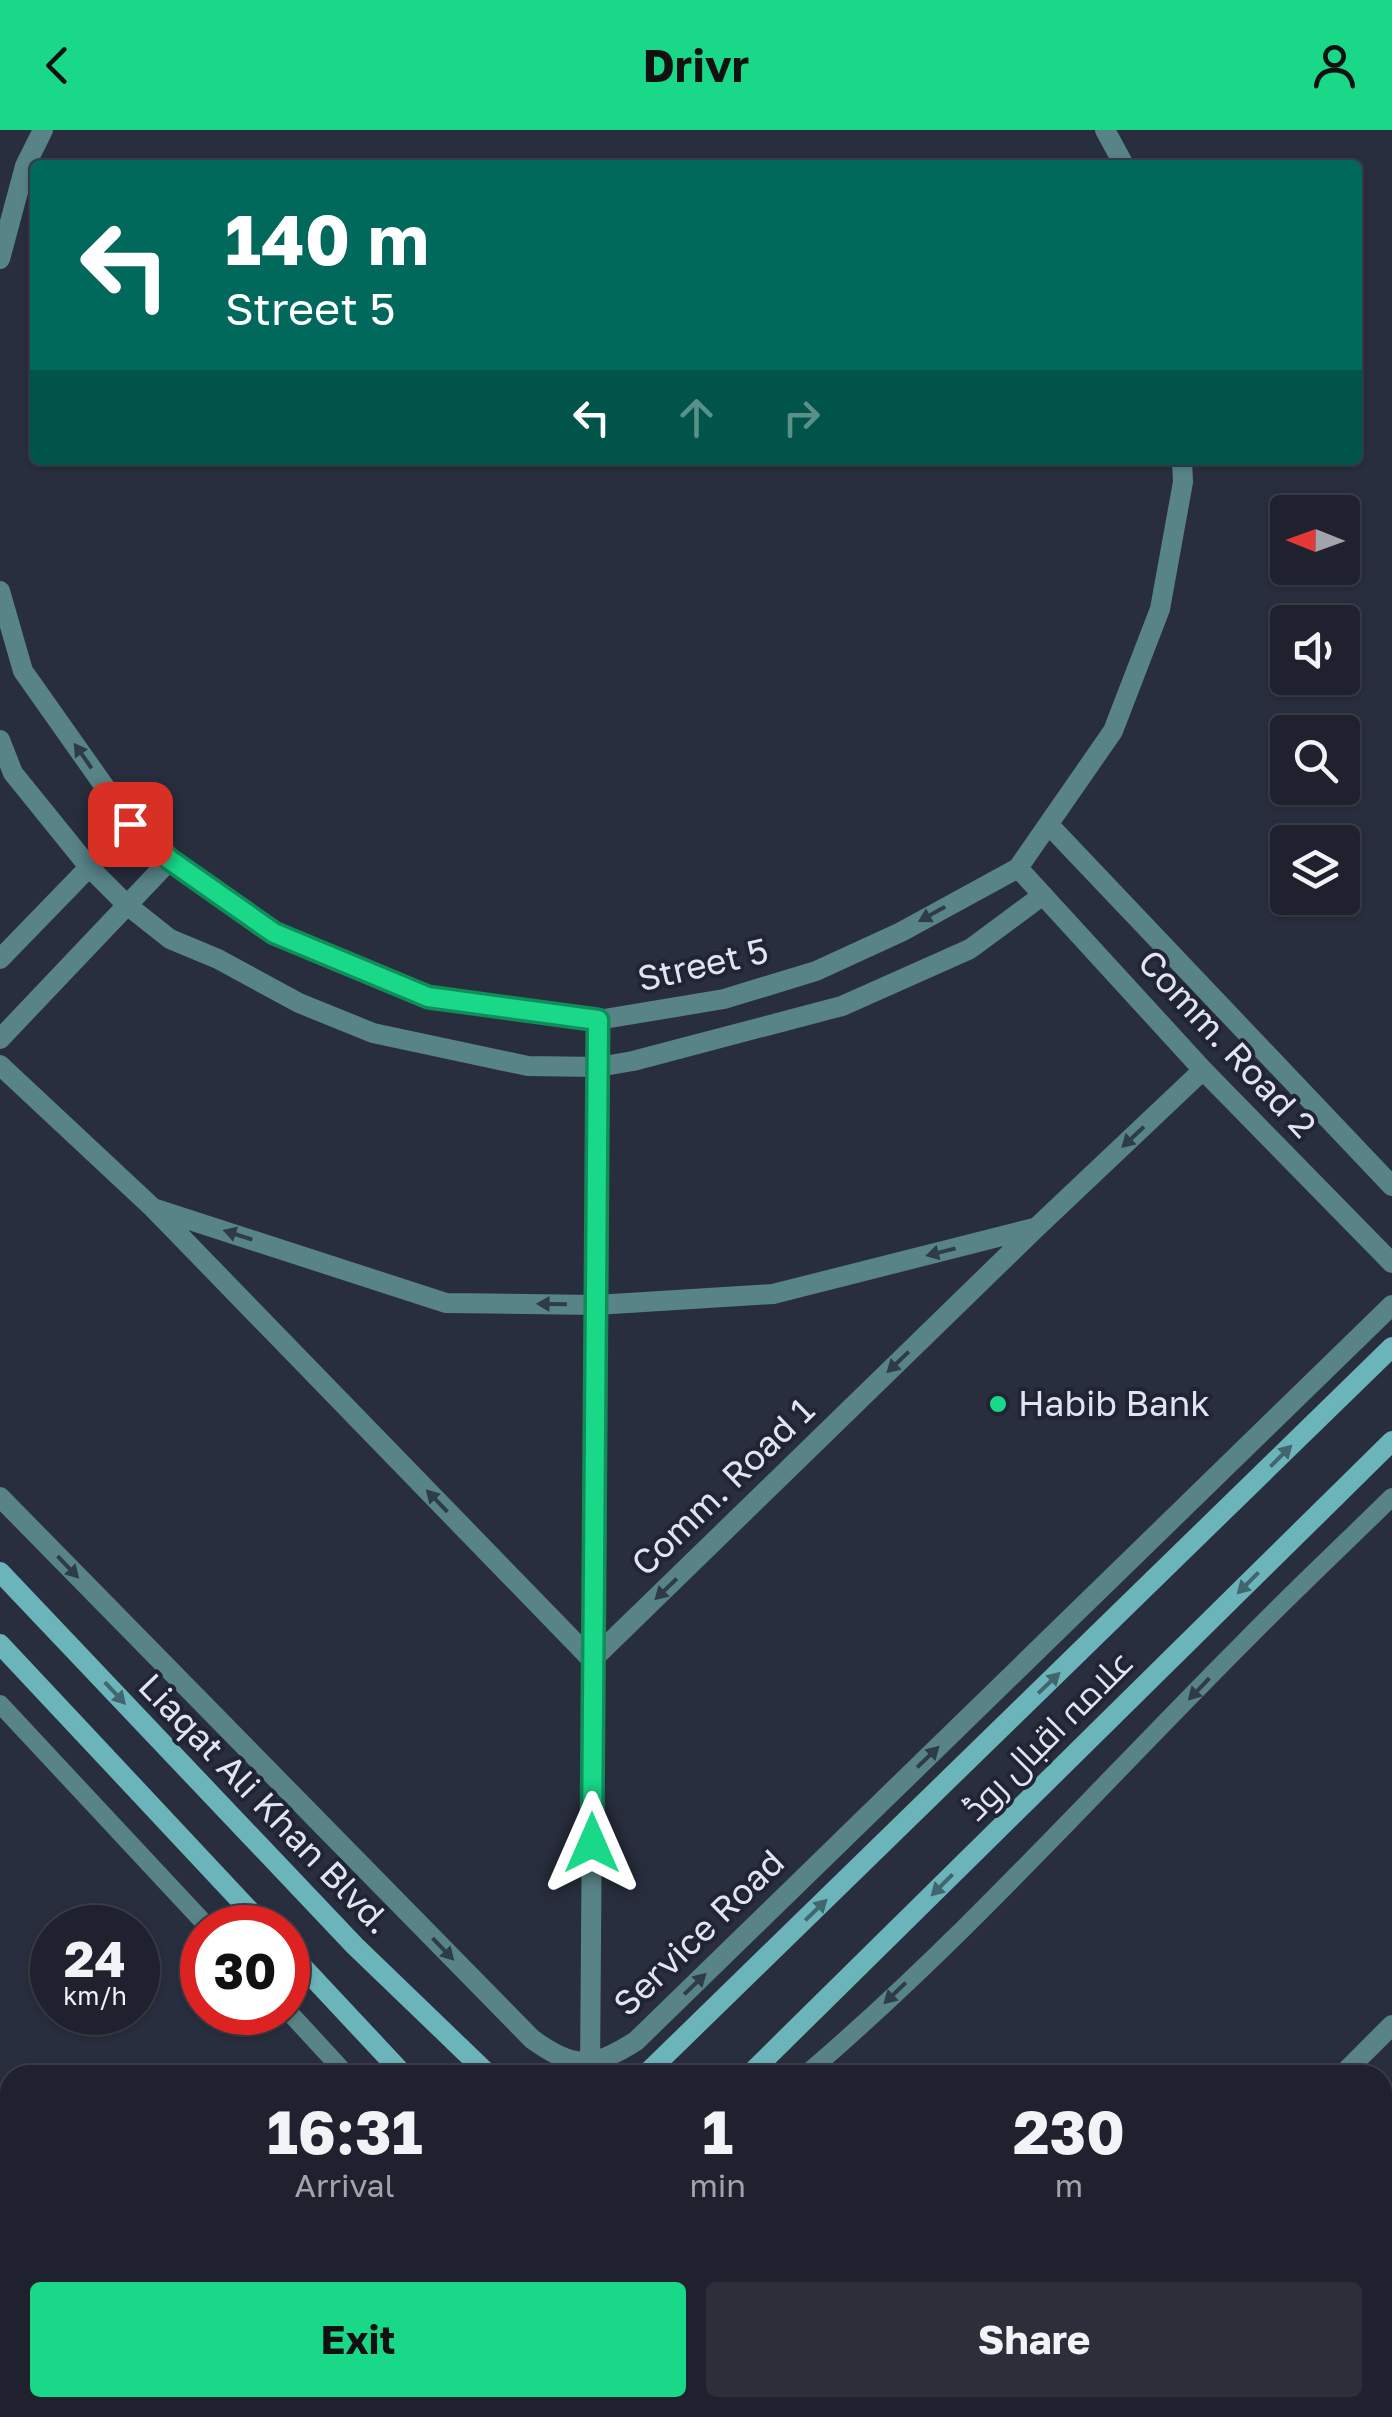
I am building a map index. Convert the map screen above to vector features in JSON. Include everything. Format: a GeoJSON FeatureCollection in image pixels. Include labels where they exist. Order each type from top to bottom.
{"type":"FeatureCollection","features":[{"type":"Feature","properties":{"kind":"main road"},"geometry":{"type":"LineString","coordinates":[[656,2065],[1392,1346]]}},
{"type":"Feature","properties":{"kind":"main road","name":"علامہ اقبال روڈ"},"geometry":{"type":"LineString","coordinates":[[760,2065],[1392,1441]]}},
{"type":"Feature","properties":{"kind":"main road","name":"Liaqat Ali Khan Blvd."},"geometry":{"type":"LineString","coordinates":[[0,1572],[355,1946],[479,2065]]}},
{"type":"Feature","properties":{"kind":"main road"},"geometry":{"type":"LineString","coordinates":[[0,1644],[244,1905]]}},
{"type":"Feature","properties":{"kind":"main road"},"geometry":{"type":"LineString","coordinates":[[310,1975],[395,2065]]}},
{"type":"Feature","properties":{"kind":"street"},"geometry":{"type":"LineString","coordinates":[[0,260],[25,166],[43,130]]}},
{"type":"Feature","properties":{"kind":"street"},"geometry":{"type":"LineString","coordinates":[[1105,130],[1121,160]]}},
{"type":"Feature","properties":{"kind":"street","name":"Street 5"},"geometry":{"type":"LineString","coordinates":[[0,591],[23,671],[130,824],[170,860],[274,933],[428,997],[598,1020],[724,999],[816,971],[900,932],[1018,868],[1113,731],[1160,608],[1183,482],[1182,465]]}},
{"type":"Feature","properties":{"kind":"street"},"geometry":{"type":"LineString","coordinates":[[0,740],[13,772],[88,867],[170,939],[218,959],[299,1003],[373,1034],[528,1066],[598,1067],[698,1046],[842,1006],[970,950],[1043,895]]}},
{"type":"Feature","properties":{"kind":"street"},"geometry":{"type":"LineString","coordinates":[[0,959],[130,824]]}},
{"type":"Feature","properties":{"kind":"street","name":"Comm. Road 2"},"geometry":{"type":"LineString","coordinates":[[1049,825],[1392,1186]]}},
{"type":"Feature","properties":{"kind":"street"},"geometry":{"type":"LineString","coordinates":[[0,1039],[170,860]]}},
{"type":"Feature","properties":{"kind":"street","name":"Comm. Road 2"},"geometry":{"type":"LineString","coordinates":[[1018,868],[1204,1070],[1392,1263]]}},
{"type":"Feature","properties":{"kind":"street"},"geometry":{"type":"LineString","coordinates":[[590,2065],[598,1020]]}},
{"type":"Feature","properties":{"kind":"street"},"geometry":{"type":"LineString","coordinates":[[0,1065],[153,1208],[592,1660]]}},
{"type":"Feature","properties":{"kind":"street","name":"Comm. Road 1"},"geometry":{"type":"LineString","coordinates":[[592,1660],[1204,1070]]}},
{"type":"Feature","properties":{"kind":"street"},"geometry":{"type":"LineString","coordinates":[[153,1208],[446,1302],[596,1304],[773,1294],[1036,1228]]}},
{"type":"Feature","properties":{"kind":"street","name":"Service Road"},"geometry":{"type":"LineString","coordinates":[[597,2065],[636,2042],[1392,1306]]}},
{"type":"Feature","properties":{"kind":"street"},"geometry":{"type":"LineString","coordinates":[[0,1498],[532,2038],[554,2054],[581,2065]]}},
{"type":"Feature","properties":{"kind":"street"},"geometry":{"type":"LineString","coordinates":[[1352,2065],[1392,2026]]}},
{"type":"Feature","properties":{"kind":"lane"},"geometry":{"type":"LineString","coordinates":[[816,2065],[1049,1846],[1244,1642],[1392,1497]]}},
{"type":"Feature","properties":{"kind":"lane"},"geometry":{"type":"LineString","coordinates":[[0,1704],[188,1905]]}},
{"type":"Feature","properties":{"kind":"lane"},"geometry":{"type":"LineString","coordinates":[[310,2035],[338,2065]]}},
{"type":"Feature","properties":{"kind":"place","name":"Habib Bank"},"geometry":{"type":"Point","coordinates":[998,1404]}},
{"type":"Feature","properties":{"kind":"route"},"geometry":{"type":"LineString","coordinates":[[130,824],[170,860],[274,933],[428,997],[598,1020],[592,1843]]}}]}
